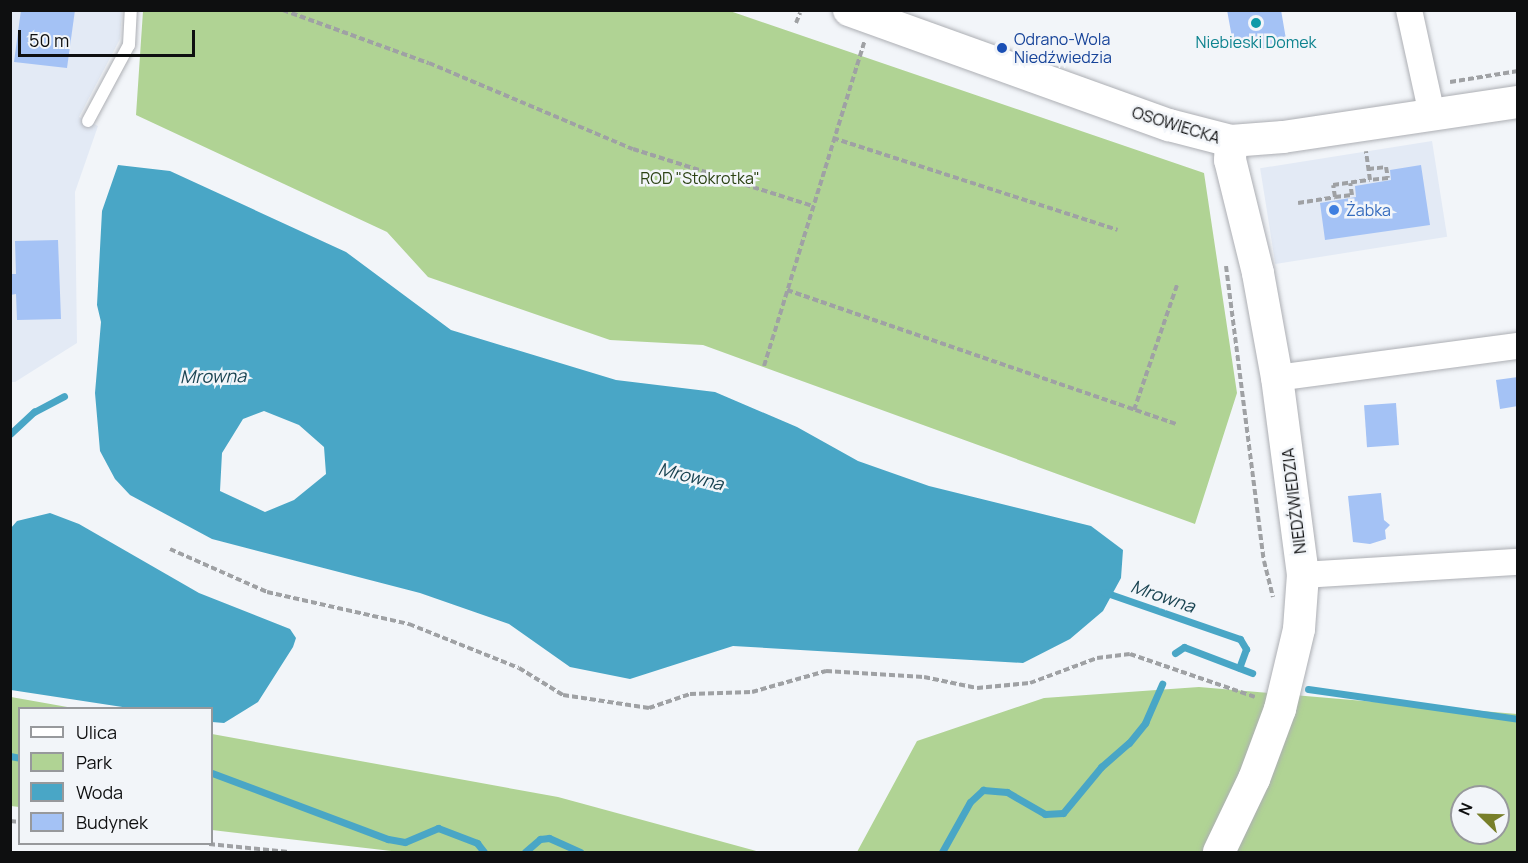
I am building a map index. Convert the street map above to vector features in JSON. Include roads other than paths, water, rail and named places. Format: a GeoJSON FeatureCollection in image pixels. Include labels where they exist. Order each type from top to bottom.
{"type":"FeatureCollection","features":[{"type":"Feature","properties":{"kind":"street"},"geometry":{"type":"LineString","coordinates":[[1409,10],[1432,115]]}},
{"type":"Feature","properties":{"kind":"street","name":"OSOWIECKA"},"geometry":{"type":"LineString","coordinates":[[861,15],[1169,125],[1231,141],[1283,138],[1518,102]]}},
{"type":"Feature","properties":{"kind":"street","name":"NIEDŹWIEDZIA"},"geometry":{"type":"LineString","coordinates":[[1219,852],[1254,779],[1280,709],[1299,629],[1303,575],[1277,378],[1258,273],[1230,160],[1231,141]]}},
{"type":"Feature","properties":{"kind":"street"},"geometry":{"type":"LineString","coordinates":[[1277,378],[1518,346]]}},
{"type":"Feature","properties":{"kind":"street"},"geometry":{"type":"LineString","coordinates":[[1303,575],[1518,562]]}},
{"type":"Feature","properties":{"kind":"lane"},"geometry":{"type":"LineString","coordinates":[[88,121],[129,45],[131,10]]}},
{"type":"Feature","properties":{"kind":"water"},"geometry":{"type":"Polygon","coordinates":[[[118,165],[170,171],[346,252],[451,330],[616,380],[715,392],[797,427],[858,461],[929,486],[1091,526],[1123,550],[1121,578],[1103,611],[1070,639],[1023,663],[733,646],[630,679],[570,667],[509,624],[420,593],[212,539],[130,495],[115,479],[100,451],[95,393],[101,322],[97,305],[102,211],[118,165]],[[264,411],[243,419],[222,453],[220,491],[265,512],[294,500],[326,474],[324,447],[299,425],[264,411]]]}},
{"type":"Feature","properties":{"kind":"water"},"geometry":{"type":"Polygon","coordinates":[[[50,513],[79,524],[199,593],[290,629],[296,638],[293,647],[258,702],[224,723],[213,722],[213,707],[122,707],[11,690],[11,528],[17,521],[50,513]]]}},
{"type":"Feature","properties":{"kind":"waterway","name":"Mrowna"},"geometry":{"type":"LineString","coordinates":[[10,434],[34,412],[64,396]]}},
{"type":"Feature","properties":{"kind":"waterway","name":"Mrowna"},"geometry":{"type":"LineString","coordinates":[[1104,592],[1240,639],[1246,649],[1239,668]]}},
{"type":"Feature","properties":{"kind":"waterway","name":"Mrowna"},"geometry":{"type":"LineString","coordinates":[[1175,653],[1184,647],[1252,673]]}},
{"type":"Feature","properties":{"kind":"waterway","name":"Mrowna"},"geometry":{"type":"LineString","coordinates":[[942,852],[970,802],[983,790],[1007,792],[1045,814],[1063,813],[1101,767],[1129,743],[1145,723],[1162,684]]}},
{"type":"Feature","properties":{"kind":"waterway","name":"Mrowna"},"geometry":{"type":"LineString","coordinates":[[1308,689],[1518,719]]}},
{"type":"Feature","properties":{"kind":"waterway","name":"Mrowna"},"geometry":{"type":"LineString","coordinates":[[10,756],[18,758]]}},
{"type":"Feature","properties":{"kind":"waterway","name":"Mrowna"},"geometry":{"type":"LineString","coordinates":[[213,773],[388,839],[405,842],[438,828],[477,843],[484,852]]}},
{"type":"Feature","properties":{"kind":"waterway","name":"Mrowna"},"geometry":{"type":"LineString","coordinates":[[525,852],[540,839],[549,838],[580,852]]}},
{"type":"Feature","properties":{"kind":"place","name":"Niebieski Domek"},"geometry":{"type":"Point","coordinates":[1256,23]}},
{"type":"Feature","properties":{"kind":"place","name":"Odrano-Wola Niedźwiedzia"},"geometry":{"type":"Point","coordinates":[1002,48]}},
{"type":"Feature","properties":{"kind":"place","name":"Żabka"},"geometry":{"type":"Point","coordinates":[1334,210]}},
{"type":"Feature","properties":{"kind":"park label","name":"ROD \"Stokrotka\""},"geometry":{"type":"Point","coordinates":[700,178]}}]}
